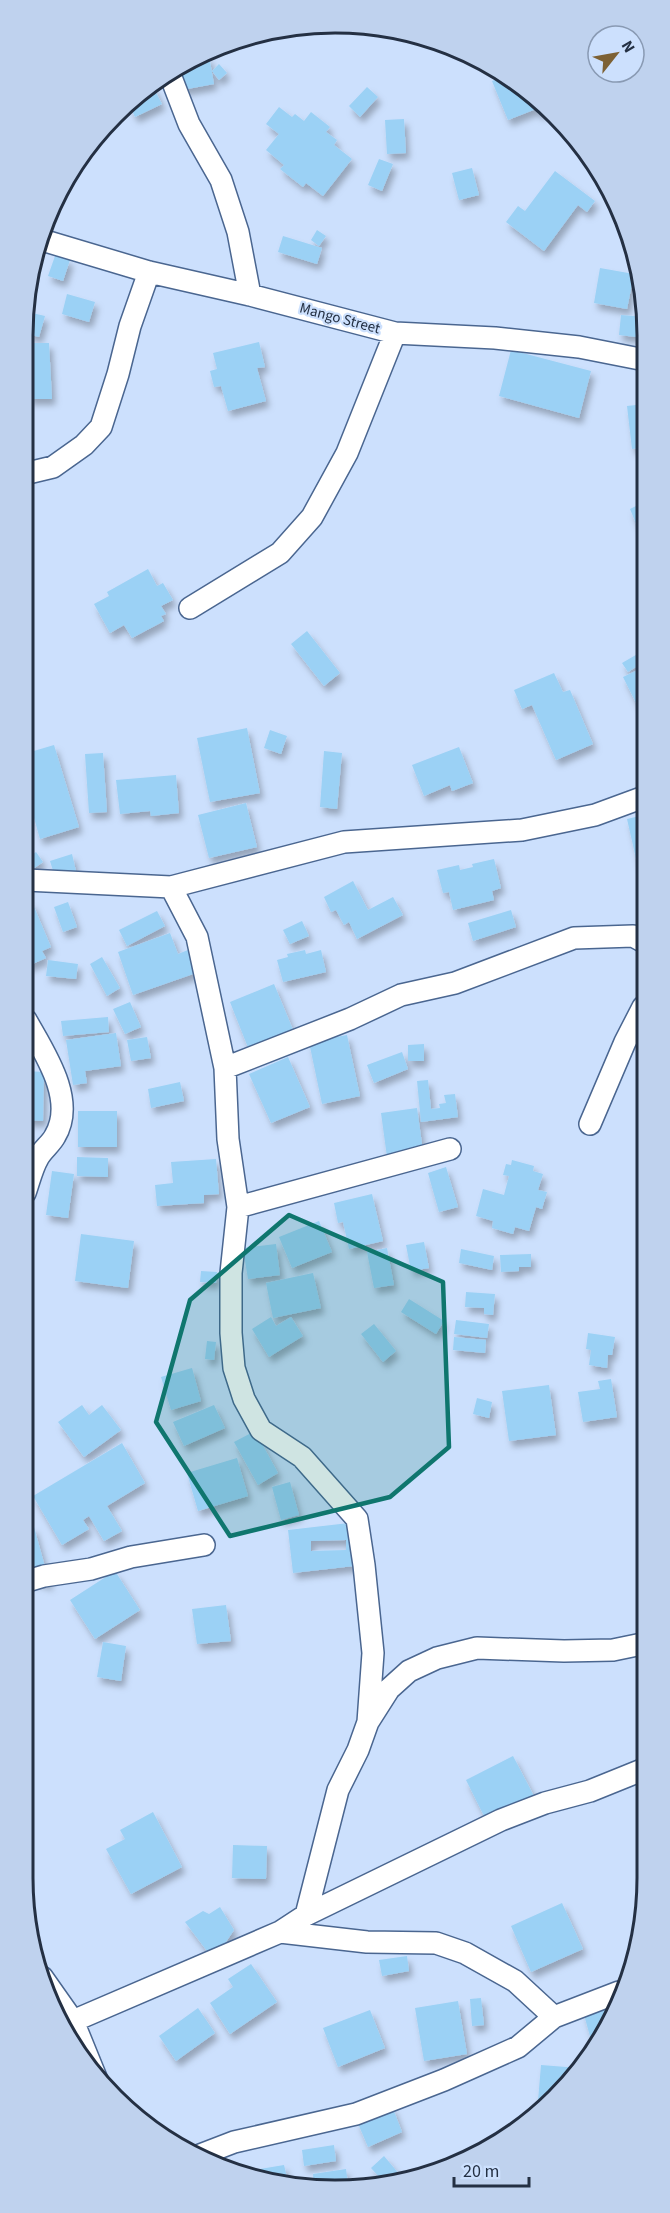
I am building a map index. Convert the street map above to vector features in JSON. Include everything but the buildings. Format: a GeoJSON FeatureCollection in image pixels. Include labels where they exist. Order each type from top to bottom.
{"type":"FeatureCollection","features":[{"type":"Feature","properties":{"kind":"street"},"geometry":{"type":"LineString","coordinates":[[172,81],[189,124],[221,180],[238,232],[250,295]]}},
{"type":"Feature","properties":{"kind":"street","name":"Mango Street"},"geometry":{"type":"LineString","coordinates":[[48,242],[150,272],[250,295],[395,333],[495,338],[579,347],[637,358]]}},
{"type":"Feature","properties":{"kind":"street"},"geometry":{"type":"LineString","coordinates":[[33,472],[52,468],[84,445],[101,427],[130,327],[150,272]]}},
{"type":"Feature","properties":{"kind":"street"},"geometry":{"type":"LineString","coordinates":[[190,608],[280,553],[312,517],[347,453],[395,333]]}},
{"type":"Feature","properties":{"kind":"street"},"geometry":{"type":"LineString","coordinates":[[33,880],[171,887],[344,842],[522,830],[595,815],[637,800]]}},
{"type":"Feature","properties":{"kind":"street"},"geometry":{"type":"LineString","coordinates":[[171,887],[197,937],[225,1068],[228,1139],[238,1208],[231,1273],[231,1333],[234,1368],[244,1399],[261,1430],[302,1457],[357,1519],[373,1653],[368,1722]]}},
{"type":"Feature","properties":{"kind":"street"},"geometry":{"type":"LineString","coordinates":[[225,1068],[350,1019],[401,995],[455,983],[574,938],[633,936],[637,938]]}},
{"type":"Feature","properties":{"kind":"street"},"geometry":{"type":"LineString","coordinates":[[590,1124],[637,1019]]}},
{"type":"Feature","properties":{"kind":"street"},"geometry":{"type":"LineString","coordinates":[[33,1032],[49,1059],[59,1089],[62,1113],[56,1136],[38,1158],[33,1171]]}},
{"type":"Feature","properties":{"kind":"street"},"geometry":{"type":"LineString","coordinates":[[238,1208],[450,1149]]}},
{"type":"Feature","properties":{"kind":"street"},"geometry":{"type":"LineString","coordinates":[[33,1579],[91,1569],[131,1557],[204,1545]]}},
{"type":"Feature","properties":{"kind":"street"},"geometry":{"type":"LineString","coordinates":[[306,1915],[338,1790],[368,1722],[389,1689],[409,1671],[437,1658],[477,1648],[564,1651],[613,1650],[637,1645]]}},
{"type":"Feature","properties":{"kind":"street"},"geometry":{"type":"LineString","coordinates":[[73,2022],[280,1932],[306,1915],[501,1820],[545,1803],[590,1791],[637,1772]]}},
{"type":"Feature","properties":{"kind":"street"},"geometry":{"type":"LineString","coordinates":[[280,1932],[368,1941],[436,1943],[465,1953],[515,1981],[554,2017]]}},
{"type":"Feature","properties":{"kind":"street"},"geometry":{"type":"LineString","coordinates":[[208,2152],[234,2142],[356,2114],[444,2080],[518,2047],[554,2017],[614,1994]]}},
{"type":"Feature","properties":{"kind":"street"},"geometry":{"type":"LineString","coordinates":[[60,2003],[73,2022],[81,2041]]}},
{"type":"Feature","properties":{"kind":"highlighted area"},"geometry":{"type":"Polygon","coordinates":[[[289,1215],[443,1282],[449,1447],[390,1497],[230,1536],[156,1422],[190,1300],[289,1215]]]}}]}
